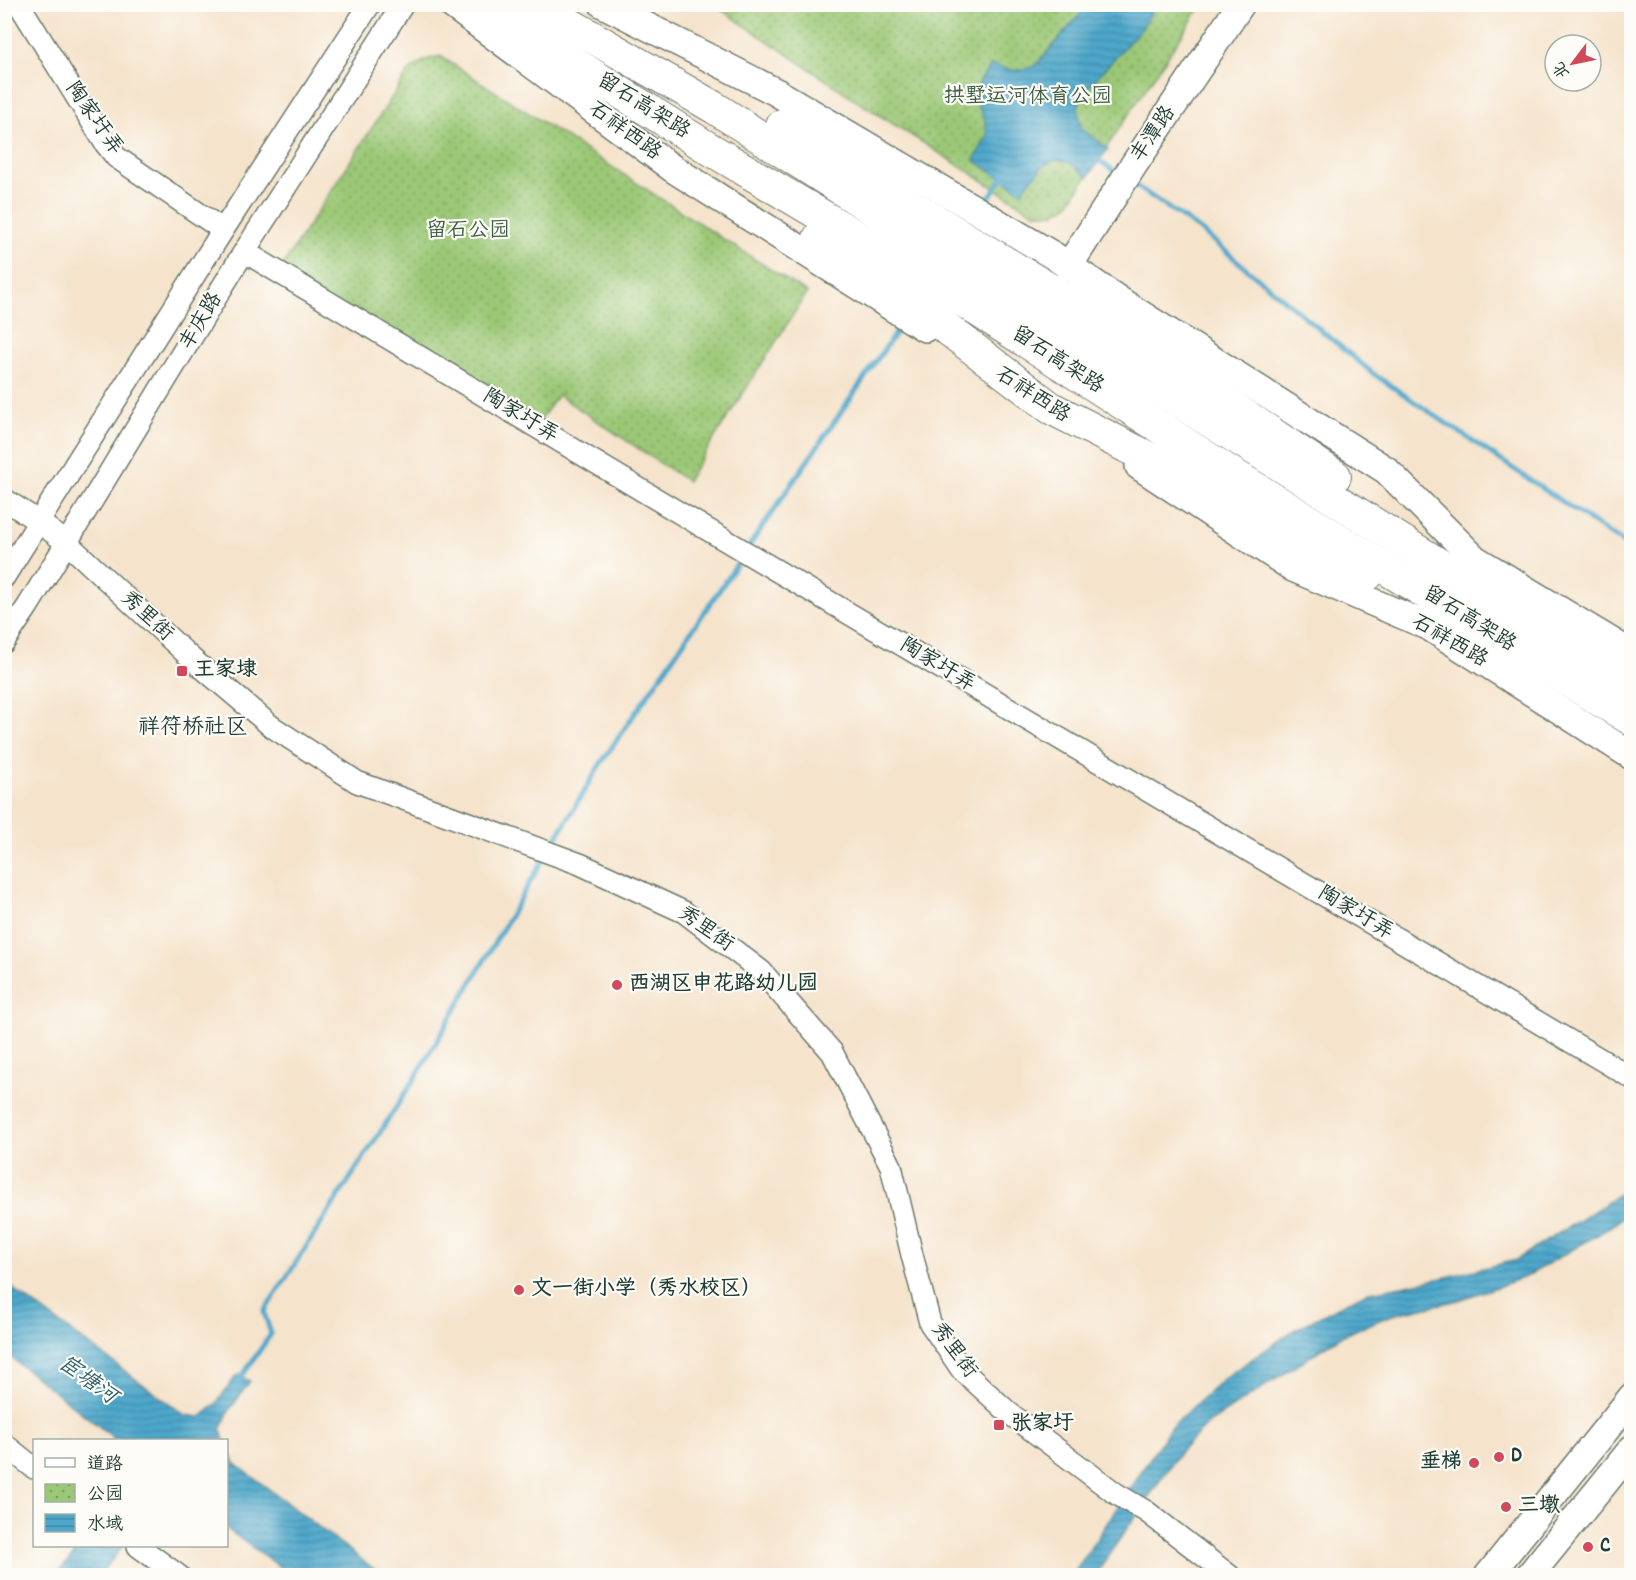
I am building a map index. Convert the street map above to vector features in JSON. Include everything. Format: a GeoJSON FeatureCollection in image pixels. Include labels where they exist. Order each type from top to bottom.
{"type":"FeatureCollection","features":[{"type":"Feature","properties":{"kind":"highway"},"geometry":{"type":"LineString","coordinates":[[481,4],[691,146],[882,290],[954,269],[1025,274],[1216,396],[1473,572]]}},
{"type":"Feature","properties":{"kind":"highway"},"geometry":{"type":"LineString","coordinates":[[537,5],[721,100],[938,207],[954,269],[1051,408],[1245,507],[1326,558],[1460,614]]}},
{"type":"Feature","properties":{"kind":"highway","name":"留石高架路"},"geometry":{"type":"LineString","coordinates":[[721,100],[878,212],[1231,473],[1632,720]]}},
{"type":"Feature","properties":{"kind":"highway","name":"留石高架路"},"geometry":{"type":"LineString","coordinates":[[691,146],[861,239],[954,269],[1473,572],[1632,685]]}},
{"type":"Feature","properties":{"kind":"main road","name":"石祥西路"},"geometry":{"type":"LineString","coordinates":[[451,4],[672,168],[882,290]]}},
{"type":"Feature","properties":{"kind":"main road"},"geometry":{"type":"LineString","coordinates":[[603,4],[776,92],[938,207]]}},
{"type":"Feature","properties":{"kind":"main road","name":"丰潭路"},"geometry":{"type":"LineString","coordinates":[[1119,173],[1218,4]]}},
{"type":"Feature","properties":{"kind":"main road","name":"丰潭路"},"geometry":{"type":"LineString","coordinates":[[1061,262],[1119,173],[1240,4]]}},
{"type":"Feature","properties":{"kind":"main road"},"geometry":{"type":"LineString","coordinates":[[954,269],[1061,262],[1386,470],[1473,572],[1632,654]]}},
{"type":"Feature","properties":{"kind":"main road","name":"石祥西路"},"geometry":{"type":"LineString","coordinates":[[1051,408],[1293,568],[1428,626],[1632,756]]}},
{"type":"Feature","properties":{"kind":"main road"},"geometry":{"type":"LineString","coordinates":[[1488,1575],[1632,1397]]}},
{"type":"Feature","properties":{"kind":"main road"},"geometry":{"type":"LineString","coordinates":[[1529,1575],[1632,1449]]}},
{"type":"Feature","properties":{"kind":"street","name":"陶家圩弄"},"geometry":{"type":"LineString","coordinates":[[19,4],[116,157],[223,230]]}},
{"type":"Feature","properties":{"kind":"street","name":"丰庆路"},"geometry":{"type":"LineString","coordinates":[[4,577],[223,230],[370,4]]}},
{"type":"Feature","properties":{"kind":"street","name":"丰庆路"},"geometry":{"type":"LineString","coordinates":[[4,642],[245,252],[403,4]]}},
{"type":"Feature","properties":{"kind":"street","name":"陶家圩弄"},"geometry":{"type":"LineString","coordinates":[[245,252],[688,518],[1632,1078]]}},
{"type":"Feature","properties":{"kind":"street","name":"秀里街"},"geometry":{"type":"LineString","coordinates":[[4,499],[67,543],[192,659],[271,726],[357,782],[580,864],[684,912],[760,971],[832,1052],[891,1166],[930,1323],[962,1370],[1009,1413],[1115,1493],[1147,1512],[1230,1575]]}},
{"type":"Feature","properties":{"kind":"street"},"geometry":{"type":"LineString","coordinates":[[4,1444],[33,1467]]}},
{"type":"Feature","properties":{"kind":"street"},"geometry":{"type":"LineString","coordinates":[[145,1551],[179,1575]]}},
{"type":"Feature","properties":{"kind":"green space","name":"拱墅运河体育公园"},"geometry":{"type":"Polygon","coordinates":[[[714,5],[1202,5],[1068,205],[1055,213],[1034,213],[868,108],[714,5]]]}},
{"type":"Feature","properties":{"kind":"green space","name":"留石公园"},"geometry":{"type":"Polygon","coordinates":[[[440,56],[807,293],[687,481],[558,395],[537,425],[277,274],[409,71],[425,60],[440,56]]]}},
{"type":"Feature","properties":{"kind":"water"},"geometry":{"type":"Polygon","coordinates":[[[1088,5],[1156,5],[1142,28],[1083,93],[1078,108],[1081,128],[1108,149],[1088,177],[1068,162],[1054,161],[1041,168],[1022,192],[974,160],[987,136],[985,120],[977,104],[979,82],[991,65],[1016,71],[1035,66],[1088,5]]]}},
{"type":"Feature","properties":{"kind":"water"},"geometry":{"type":"Polygon","coordinates":[[[1631,1185],[1631,1212],[1604,1231],[1526,1277],[1459,1300],[1392,1315],[1341,1336],[1209,1423],[1179,1453],[1096,1575],[1072,1576],[1170,1428],[1223,1379],[1294,1330],[1365,1293],[1438,1279],[1516,1260],[1631,1185]]]}},
{"type":"Feature","properties":{"kind":"water","name":"宦塘河"},"geometry":{"type":"Polygon","coordinates":[[[5,1283],[185,1415],[200,1417],[215,1405],[237,1375],[250,1381],[229,1411],[221,1429],[224,1439],[112,1439],[5,1353],[5,1283]]]}},
{"type":"Feature","properties":{"kind":"water"},"geometry":{"type":"Polygon","coordinates":[[[228,1452],[236,1464],[382,1575],[291,1575],[228,1530],[228,1452]]]}},
{"type":"Feature","properties":{"kind":"water"},"geometry":{"type":"Polygon","coordinates":[[[80,1547],[122,1547],[100,1575],[56,1575],[80,1547]]]}},
{"type":"Feature","properties":{"kind":"waterway"},"geometry":{"type":"LineString","coordinates":[[1095,158],[1120,175]]}},
{"type":"Feature","properties":{"kind":"waterway"},"geometry":{"type":"LineString","coordinates":[[983,206],[1005,174]]}},
{"type":"Feature","properties":{"kind":"waterway"},"geometry":{"type":"LineString","coordinates":[[1132,183],[1200,230],[1375,375],[1632,549]]}},
{"type":"Feature","properties":{"kind":"waterway"},"geometry":{"type":"LineString","coordinates":[[747,549],[903,322]]}},
{"type":"Feature","properties":{"kind":"waterway"},"geometry":{"type":"LineString","coordinates":[[551,847],[599,766],[742,557]]}},
{"type":"Feature","properties":{"kind":"waterway"},"geometry":{"type":"LineString","coordinates":[[238,1382],[271,1334],[264,1312],[417,1075],[546,855]]}},
{"type":"Feature","properties":{"kind":"place","name":"王家埭"},"geometry":{"type":"Point","coordinates":[182,671]}},
{"type":"Feature","properties":{"kind":"place","name":"西湖区申花路幼儿园"},"geometry":{"type":"Point","coordinates":[617,985]}},
{"type":"Feature","properties":{"kind":"place","name":"文一街小学（秀水校区）"},"geometry":{"type":"Point","coordinates":[519,1290]}},
{"type":"Feature","properties":{"kind":"place","name":"张家圩"},"geometry":{"type":"Point","coordinates":[999,1425]}},
{"type":"Feature","properties":{"kind":"place","name":"D"},"geometry":{"type":"Point","coordinates":[1499,1457]}},
{"type":"Feature","properties":{"kind":"place","name":"垂梯"},"geometry":{"type":"Point","coordinates":[1474,1463]}},
{"type":"Feature","properties":{"kind":"place","name":"三墩"},"geometry":{"type":"Point","coordinates":[1506,1507]}},
{"type":"Feature","properties":{"kind":"place","name":"C"},"geometry":{"type":"Point","coordinates":[1588,1547]}},
{"type":"Feature","properties":{"kind":"district","name":"祥符桥社区"},"geometry":{"type":"Point","coordinates":[193,728]}}]}
